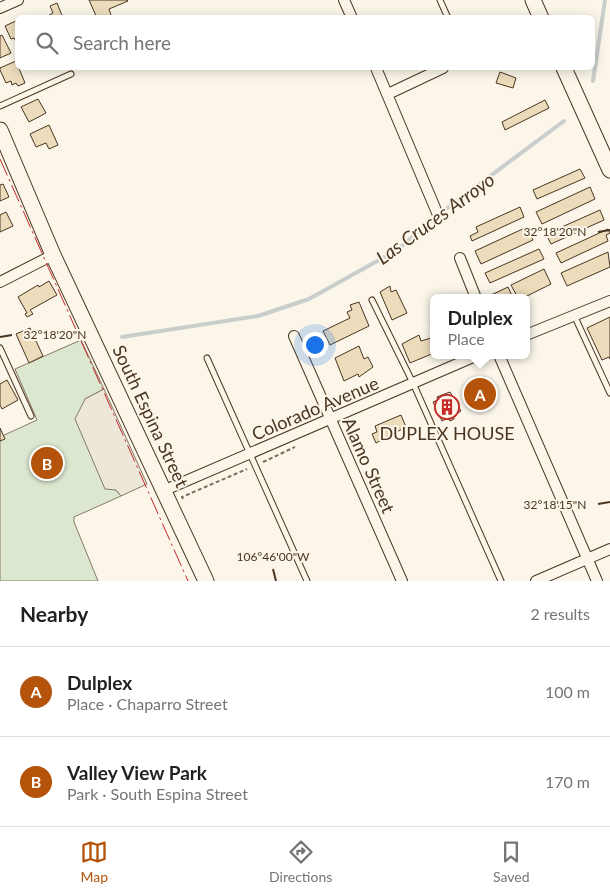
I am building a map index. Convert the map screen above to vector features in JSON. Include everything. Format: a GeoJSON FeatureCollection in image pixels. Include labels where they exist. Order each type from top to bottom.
{"type":"FeatureCollection","features":[{"type":"Feature","properties":{"kind":"street"},"geometry":{"type":"LineString","coordinates":[[0,8],[18,0]]}},
{"type":"Feature","properties":{"kind":"street"},"geometry":{"type":"LineString","coordinates":[[344,0],[351,15]]}},
{"type":"Feature","properties":{"kind":"street"},"geometry":{"type":"LineString","coordinates":[[533,0],[540,15]]}},
{"type":"Feature","properties":{"kind":"street"},"geometry":{"type":"LineString","coordinates":[[377,70],[438,215]]}},
{"type":"Feature","properties":{"kind":"street"},"geometry":{"type":"LineString","coordinates":[[388,94],[439,70]]}},
{"type":"Feature","properties":{"kind":"street"},"geometry":{"type":"LineString","coordinates":[[565,70],[610,170]]}},
{"type":"Feature","properties":{"kind":"street","name":"South Espina Street"},"geometry":{"type":"LineString","coordinates":[[0,130],[53,255],[165,490],[206,581]]}},
{"type":"Feature","properties":{"kind":"street"},"geometry":{"type":"LineString","coordinates":[[0,282],[53,255]]}},
{"type":"Feature","properties":{"kind":"street"},"geometry":{"type":"LineString","coordinates":[[460,258],[474,294]]}},
{"type":"Feature","properties":{"kind":"street"},"geometry":{"type":"LineString","coordinates":[[530,333],[610,301]]}},
{"type":"Feature","properties":{"kind":"street","name":"Alamo Street"},"geometry":{"type":"LineString","coordinates":[[294,336],[402,581]]}},
{"type":"Feature","properties":{"kind":"street","name":"Colorado Avenue"},"geometry":{"type":"LineString","coordinates":[[165,490],[469,359]]}},
{"type":"Feature","properties":{"kind":"street"},"geometry":{"type":"LineString","coordinates":[[502,359],[597,581]]}},
{"type":"Feature","properties":{"kind":"street"},"geometry":{"type":"LineString","coordinates":[[536,581],[610,548]]}},
{"type":"Feature","properties":{"kind":"lane"},"geometry":{"type":"LineString","coordinates":[[440,0],[447,15]]}},
{"type":"Feature","properties":{"kind":"lane"},"geometry":{"type":"LineString","coordinates":[[0,106],[71,74]]}},
{"type":"Feature","properties":{"kind":"lane"},"geometry":{"type":"LineString","coordinates":[[372,300],[413,384],[501,581]]}},
{"type":"Feature","properties":{"kind":"lane"},"geometry":{"type":"LineString","coordinates":[[574,316],[610,393]]}},
{"type":"Feature","properties":{"kind":"lane"},"geometry":{"type":"LineString","coordinates":[[0,348],[30,416]]}},
{"type":"Feature","properties":{"kind":"lane"},"geometry":{"type":"LineString","coordinates":[[207,358],[308,581]]}},
{"type":"Feature","properties":{"kind":"path"},"geometry":{"type":"LineString","coordinates":[[186,506],[182,497],[298,446]]}},
{"type":"Feature","properties":{"kind":"green space"},"geometry":{"type":"Polygon","coordinates":[[[81,340],[104,389],[85,399],[116,490],[121,496],[74,517],[74,522],[98,581],[0,581],[0,437],[37,420],[15,369],[81,340]]]}},
{"type":"Feature","properties":{"kind":"shaded area"},"geometry":{"type":"Polygon","coordinates":[[[104,389],[147,484],[121,496],[116,490],[105,489],[75,419],[85,399],[104,389]]]}},
{"type":"Feature","properties":{"kind":"building"},"geometry":{"type":"Polygon","coordinates":[[[89,0],[128,1],[109,9],[111,15],[96,15],[89,0]]]}},
{"type":"Feature","properties":{"kind":"building"},"geometry":{"type":"Polygon","coordinates":[[[57,3],[62,15],[49,15],[53,13],[50,6],[57,3]]]}},
{"type":"Feature","properties":{"kind":"building"},"geometry":{"type":"Polygon","coordinates":[[[15,21],[15,40],[14,38],[11,39],[5,26],[15,21]]]}},
{"type":"Feature","properties":{"kind":"building"},"geometry":{"type":"Polygon","coordinates":[[[2,35],[11,53],[0,58],[0,36],[2,35]]]}},
{"type":"Feature","properties":{"kind":"building"},"geometry":{"type":"Polygon","coordinates":[[[15,61],[15,70],[20,70],[25,83],[18,86],[16,83],[12,85],[11,81],[6,83],[0,68],[15,61]]]}},
{"type":"Feature","properties":{"kind":"building"},"geometry":{"type":"Polygon","coordinates":[[[500,72],[516,78],[513,88],[496,83],[500,72]]]}},
{"type":"Feature","properties":{"kind":"building"},"geometry":{"type":"Polygon","coordinates":[[[38,99],[46,113],[29,122],[21,107],[38,99]]]}},
{"type":"Feature","properties":{"kind":"building"},"geometry":{"type":"Polygon","coordinates":[[[545,100],[549,108],[505,130],[502,122],[545,100]]]}},
{"type":"Feature","properties":{"kind":"building"},"geometry":{"type":"Polygon","coordinates":[[[49,125],[58,145],[49,149],[46,143],[36,147],[30,134],[49,125]]]}},
{"type":"Feature","properties":{"kind":"building"},"geometry":{"type":"Polygon","coordinates":[[[580,169],[585,178],[537,199],[533,190],[580,169]]]}},
{"type":"Feature","properties":{"kind":"building"},"geometry":{"type":"Polygon","coordinates":[[[3,184],[9,197],[0,201],[0,185],[3,184]]]}},
{"type":"Feature","properties":{"kind":"building"},"geometry":{"type":"Polygon","coordinates":[[[590,187],[595,199],[542,224],[536,212],[590,187]]]}},
{"type":"Feature","properties":{"kind":"building"},"geometry":{"type":"Polygon","coordinates":[[[520,207],[524,217],[472,241],[470,236],[478,232],[476,227],[520,207]]]}},
{"type":"Feature","properties":{"kind":"building"},"geometry":{"type":"Polygon","coordinates":[[[600,210],[604,220],[551,244],[546,234],[600,210]]]}},
{"type":"Feature","properties":{"kind":"building"},"geometry":{"type":"Polygon","coordinates":[[[6,212],[13,226],[0,232],[0,215],[6,212]]]}},
{"type":"Feature","properties":{"kind":"building"},"geometry":{"type":"Polygon","coordinates":[[[527,227],[533,240],[481,264],[475,251],[527,227]]]}},
{"type":"Feature","properties":{"kind":"building"},"geometry":{"type":"Polygon","coordinates":[[[608,229],[610,233],[606,235],[608,241],[561,263],[556,253],[608,229]]]}},
{"type":"Feature","properties":{"kind":"building"},"geometry":{"type":"Polygon","coordinates":[[[539,249],[544,259],[490,283],[485,273],[539,249]]]}},
{"type":"Feature","properties":{"kind":"building"},"geometry":{"type":"Polygon","coordinates":[[[608,252],[610,267],[567,286],[561,273],[608,252]]]}},
{"type":"Feature","properties":{"kind":"building"},"geometry":{"type":"Polygon","coordinates":[[[544,269],[551,284],[530,294],[516,294],[511,285],[544,269]]]}},
{"type":"Feature","properties":{"kind":"building"},"geometry":{"type":"Polygon","coordinates":[[[49,281],[57,295],[30,310],[33,314],[27,317],[25,314],[27,313],[18,297],[49,281]]]}},
{"type":"Feature","properties":{"kind":"building"},"geometry":{"type":"Polygon","coordinates":[[[390,286],[391,292],[396,290],[407,313],[392,320],[380,292],[390,286]]]}},
{"type":"Feature","properties":{"kind":"building"},"geometry":{"type":"Polygon","coordinates":[[[508,287],[511,294],[493,294],[508,287]]]}},
{"type":"Feature","properties":{"kind":"building"},"geometry":{"type":"Polygon","coordinates":[[[359,302],[369,326],[330,345],[323,331],[350,318],[347,312],[352,310],[350,305],[359,302]]]}},
{"type":"Feature","properties":{"kind":"building"},"geometry":{"type":"Polygon","coordinates":[[[610,317],[610,359],[609,357],[602,360],[587,328],[610,317]]]}},
{"type":"Feature","properties":{"kind":"building"},"geometry":{"type":"Polygon","coordinates":[[[30,328],[43,356],[29,363],[16,334],[30,328]]]}},
{"type":"Feature","properties":{"kind":"building"},"geometry":{"type":"Polygon","coordinates":[[[419,335],[421,341],[430,338],[430,355],[410,363],[402,344],[419,335]]]}},
{"type":"Feature","properties":{"kind":"building"},"geometry":{"type":"Polygon","coordinates":[[[359,346],[364,359],[368,357],[373,367],[359,377],[358,374],[344,381],[335,358],[359,346]]]}},
{"type":"Feature","properties":{"kind":"building"},"geometry":{"type":"Polygon","coordinates":[[[485,377],[494,398],[474,408],[466,389],[470,382],[485,377]]]}},
{"type":"Feature","properties":{"kind":"building"},"geometry":{"type":"Polygon","coordinates":[[[7,380],[18,400],[2,409],[0,405],[0,384],[7,380]]]}},
{"type":"Feature","properties":{"kind":"building","name":"DUPLEX HOUSE"},"geometry":{"type":"Polygon","coordinates":[[[450,392],[461,411],[453,416],[454,419],[450,421],[448,418],[442,421],[433,402],[438,400],[437,397],[450,392]]]}},
{"type":"Feature","properties":{"kind":"building"},"geometry":{"type":"Polygon","coordinates":[[[401,415],[406,427],[376,443],[372,434],[377,432],[375,426],[401,415]]]}},
{"type":"Feature","properties":{"kind":"building"},"geometry":{"type":"Polygon","coordinates":[[[0,428],[5,439],[0,441],[0,428]]]}},
{"type":"Feature","properties":{"kind":"waterway","name":"Las Cruces Arroyo"},"geometry":{"type":"LineString","coordinates":[[595,68],[605,0]]}},
{"type":"Feature","properties":{"kind":"waterway","name":"Las Cruces Arroyo"},"geometry":{"type":"LineString","coordinates":[[593,81],[595,70]]}},
{"type":"Feature","properties":{"kind":"waterway","name":"Las Cruces Arroyo"},"geometry":{"type":"LineString","coordinates":[[122,337],[258,316],[309,299],[397,250],[438,215],[564,121]]}},
{"type":"Feature","properties":{"kind":"power"},"geometry":{"type":"LineString","coordinates":[[0,159],[188,581]]}},
{"type":"Feature","properties":{"kind":"place","name":"Dulplex"},"geometry":{"type":"Point","coordinates":[480,394]}},
{"type":"Feature","properties":{"kind":"place","name":"DUPLEX HOUSE"},"geometry":{"type":"Point","coordinates":[447,407]}},
{"type":"Feature","properties":{"kind":"place","name":"Valley View Park"},"geometry":{"type":"Point","coordinates":[47,463]}}]}
